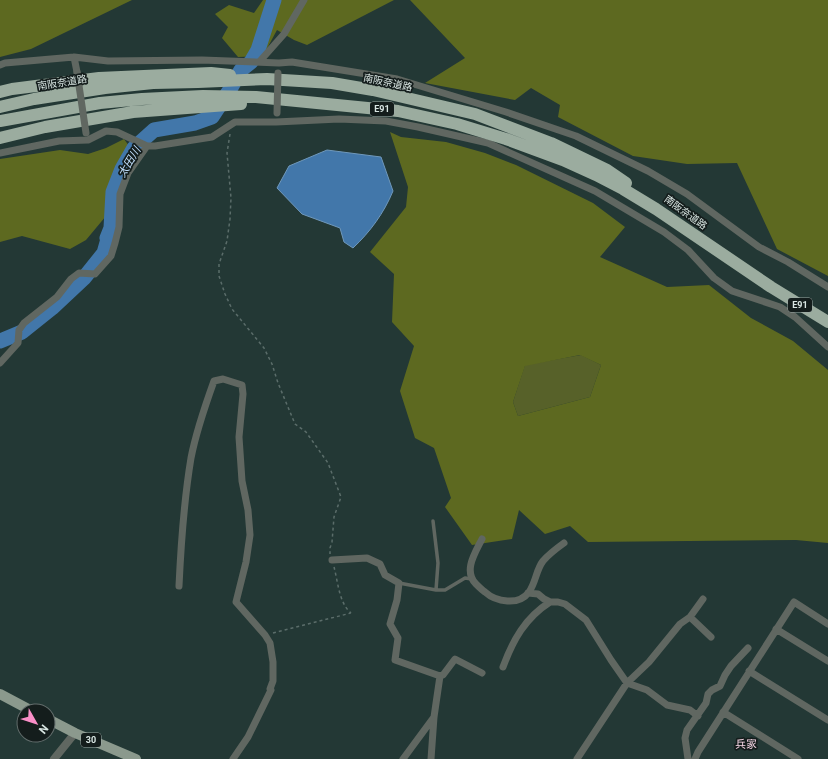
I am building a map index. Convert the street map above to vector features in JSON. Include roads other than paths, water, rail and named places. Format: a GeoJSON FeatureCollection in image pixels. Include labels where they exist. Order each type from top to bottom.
{"type":"FeatureCollection","features":[{"type":"Feature","properties":{"kind":"highway"},"geometry":{"type":"LineString","coordinates":[[0,92],[85,79],[151,74],[211,73],[267,79]]}},
{"type":"Feature","properties":{"kind":"highway","name":"南阪奈道路"},"geometry":{"type":"LineString","coordinates":[[0,107],[34,99],[105,88],[153,83],[267,79],[332,83],[373,90],[475,114],[551,142],[607,170],[732,260]]}},
{"type":"Feature","properties":{"kind":"highway","name":"南阪奈道路"},"geometry":{"type":"LineString","coordinates":[[0,121],[100,103],[203,96],[256,96],[398,111],[457,124],[506,139],[596,174],[656,210],[771,287],[828,322]]}},
{"type":"Feature","properties":{"kind":"highway"},"geometry":{"type":"LineString","coordinates":[[0,138],[44,127],[144,111],[245,103],[266,104],[302,101]]}},
{"type":"Feature","properties":{"kind":"main road"},"geometry":{"type":"LineString","coordinates":[[0,694],[17,703]]}},
{"type":"Feature","properties":{"kind":"main road","name":"30"},"geometry":{"type":"LineString","coordinates":[[56,724],[136,759]]}},
{"type":"Feature","properties":{"kind":"street"},"geometry":{"type":"LineString","coordinates":[[260,61],[284,34],[304,0]]}},
{"type":"Feature","properties":{"kind":"street"},"geometry":{"type":"LineString","coordinates":[[74,57],[87,136]]}},
{"type":"Feature","properties":{"kind":"street"},"geometry":{"type":"LineString","coordinates":[[0,65],[5,63],[74,57],[108,61],[292,62],[396,79],[506,112],[576,136],[648,171],[687,194],[759,248],[788,262],[828,287]]}},
{"type":"Feature","properties":{"kind":"street"},"geometry":{"type":"LineString","coordinates":[[276,122],[279,63]]}},
{"type":"Feature","properties":{"kind":"street"},"geometry":{"type":"LineString","coordinates":[[0,153],[106,131],[117,132],[147,146],[212,137],[235,122],[339,120],[386,121],[488,143],[595,191],[664,232],[688,250],[714,278],[732,291],[780,307],[795,317],[828,347]]}},
{"type":"Feature","properties":{"kind":"street"},"geometry":{"type":"LineString","coordinates":[[0,363],[18,343],[19,330],[24,323],[57,297],[79,273],[95,274],[111,256],[119,227],[120,194],[128,173],[147,146]]}},
{"type":"Feature","properties":{"kind":"street"},"geometry":{"type":"LineString","coordinates":[[178,586],[181,531],[192,457],[205,405],[214,381],[223,379],[242,385],[243,394],[239,437],[242,480],[248,510],[250,535],[246,562],[236,602],[265,634],[270,643],[274,680],[270,689],[271,690],[248,737],[233,759]]}},
{"type":"Feature","properties":{"kind":"street"},"geometry":{"type":"LineString","coordinates":[[482,539],[470,567],[472,579],[485,593],[494,598],[513,601],[528,593],[538,594],[550,602],[565,604],[586,620],[611,660],[628,683],[647,690],[667,705],[690,710],[698,716]]}},
{"type":"Feature","properties":{"kind":"street"},"geometry":{"type":"LineString","coordinates":[[528,593],[543,561],[564,543]]}},
{"type":"Feature","properties":{"kind":"street"},"geometry":{"type":"LineString","coordinates":[[332,560],[367,558],[380,564],[385,575],[399,583],[397,600],[390,624],[398,638],[395,660],[443,676],[455,659],[482,673]]}},
{"type":"Feature","properties":{"kind":"street"},"geometry":{"type":"LineString","coordinates":[[577,759],[628,683],[649,662],[680,624],[690,617],[703,600]]}},
{"type":"Feature","properties":{"kind":"street"},"geometry":{"type":"LineString","coordinates":[[503,667],[509,651],[525,625],[541,608],[550,602]]}},
{"type":"Feature","properties":{"kind":"street"},"geometry":{"type":"LineString","coordinates":[[695,759],[723,712],[794,602],[828,624]]}},
{"type":"Feature","properties":{"kind":"street"},"geometry":{"type":"LineString","coordinates":[[690,617],[711,637]]}},
{"type":"Feature","properties":{"kind":"street"},"geometry":{"type":"LineString","coordinates":[[776,629],[828,661]]}},
{"type":"Feature","properties":{"kind":"street"},"geometry":{"type":"LineString","coordinates":[[688,759],[685,738],[687,730],[706,703],[708,694],[720,686],[731,666],[748,648]]}},
{"type":"Feature","properties":{"kind":"street"},"geometry":{"type":"LineString","coordinates":[[749,671],[828,720]]}},
{"type":"Feature","properties":{"kind":"street"},"geometry":{"type":"LineString","coordinates":[[431,759],[434,717],[440,676]]}},
{"type":"Feature","properties":{"kind":"street"},"geometry":{"type":"LineString","coordinates":[[723,712],[798,759]]}},
{"type":"Feature","properties":{"kind":"street"},"geometry":{"type":"LineString","coordinates":[[403,759],[434,717]]}},
{"type":"Feature","properties":{"kind":"street"},"geometry":{"type":"LineString","coordinates":[[54,759],[74,733]]}},
{"type":"Feature","properties":{"kind":"lane"},"geometry":{"type":"LineString","coordinates":[[433,521],[438,563],[436,590]]}},
{"type":"Feature","properties":{"kind":"lane"},"geometry":{"type":"LineString","coordinates":[[399,583],[436,590],[446,590],[465,578],[472,579]]}},
{"type":"Feature","properties":{"kind":"water"},"geometry":{"type":"Polygon","coordinates":[[[327,150],[381,157],[393,191],[376,222],[353,248],[344,242],[340,228],[302,214],[277,188],[289,166],[327,150]]]}},
{"type":"Feature","properties":{"kind":"waterway","name":"太田川"},"geometry":{"type":"LineString","coordinates":[[0,341],[22,332],[52,308],[84,278],[104,253],[111,228],[113,192],[122,169],[134,148],[154,130],[195,123],[212,117],[241,70],[251,62],[258,50],[274,0]]}},
{"type":"Feature","properties":{"kind":"district","name":"兵家"},"geometry":{"type":"Point","coordinates":[746,744]}}]}
